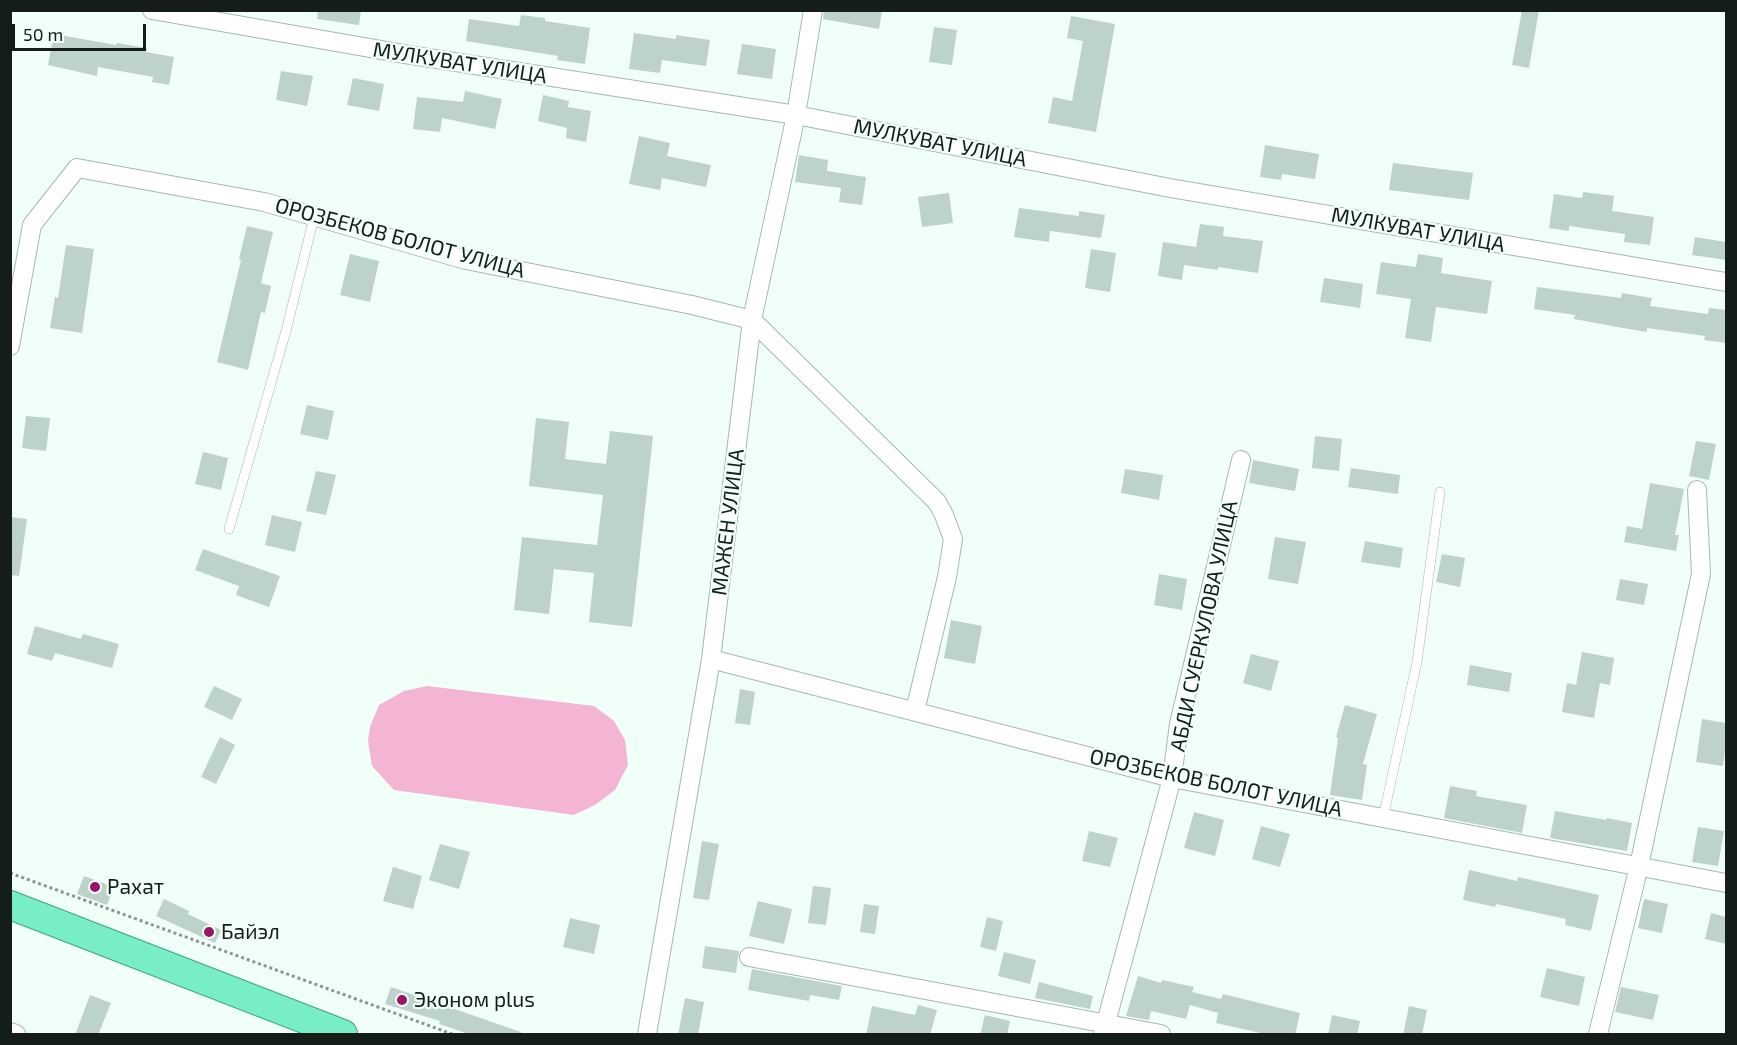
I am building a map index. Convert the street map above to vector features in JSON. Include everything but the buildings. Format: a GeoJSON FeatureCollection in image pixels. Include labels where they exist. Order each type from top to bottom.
{"type":"FeatureCollection","features":[{"type":"Feature","properties":{"kind":"highway"},"geometry":{"type":"LineString","coordinates":[[10,905],[343,1035]]}},
{"type":"Feature","properties":{"kind":"street","name":"МУЛКУВАТ УЛИЦА"},"geometry":{"type":"LineString","coordinates":[[152,10],[410,56],[796,115],[1170,188],[1726,282]]}},
{"type":"Feature","properties":{"kind":"street","name":"МАЖЕН УЛИЦА"},"geometry":{"type":"LineString","coordinates":[[647,1035],[711,658],[752,320],[796,115],[813,10]]}},
{"type":"Feature","properties":{"kind":"street","name":"ОРОЗБЕКОВ БОЛОТ УЛИЦА"},"geometry":{"type":"LineString","coordinates":[[10,346],[32,225],[77,168],[264,202],[466,260],[692,305],[752,320]]}},
{"type":"Feature","properties":{"kind":"street"},"geometry":{"type":"LineString","coordinates":[[752,320],[937,502],[944,514],[953,539],[947,577],[915,711]]}},
{"type":"Feature","properties":{"kind":"street","name":"АБДИ СУЕРКУЛОВА УЛИЦА"},"geometry":{"type":"LineString","coordinates":[[1104,1029],[1172,778],[1179,724],[1241,460]]}},
{"type":"Feature","properties":{"kind":"street"},"geometry":{"type":"LineString","coordinates":[[1598,1035],[1639,866],[1701,573],[1697,490]]}},
{"type":"Feature","properties":{"kind":"street","name":"ОРОЗБЕКОВ БОЛОТ УЛИЦА"},"geometry":{"type":"LineString","coordinates":[[711,658],[1172,778],[1726,883]]}},
{"type":"Feature","properties":{"kind":"street"},"geometry":{"type":"LineString","coordinates":[[749,957],[1104,1029],[1161,1035]]}},
{"type":"Feature","properties":{"kind":"street"},"geometry":{"type":"LineString","coordinates":[[10,1032],[16,1035]]}},
{"type":"Feature","properties":{"kind":"lane"},"geometry":{"type":"LineString","coordinates":[[229,529],[286,331],[314,217]]}},
{"type":"Feature","properties":{"kind":"lane"},"geometry":{"type":"LineString","coordinates":[[1383,818],[1417,662],[1440,492]]}},
{"type":"Feature","properties":{"kind":"path"},"geometry":{"type":"LineString","coordinates":[[10,873],[452,1035]]}},
{"type":"Feature","properties":{"kind":"shaded area"},"geometry":{"type":"Polygon","coordinates":[[[427,686],[594,706],[614,721],[625,740],[628,765],[615,790],[595,805],[574,815],[394,790],[372,766],[368,741],[370,727],[379,705],[404,691],[427,686]]]}},
{"type":"Feature","properties":{"kind":"place","name":"Рахат"},"geometry":{"type":"Point","coordinates":[95,887]}},
{"type":"Feature","properties":{"kind":"place","name":"Байэл"},"geometry":{"type":"Point","coordinates":[209,932]}},
{"type":"Feature","properties":{"kind":"place","name":"Эконом plus"},"geometry":{"type":"Point","coordinates":[402,1000]}}]}
